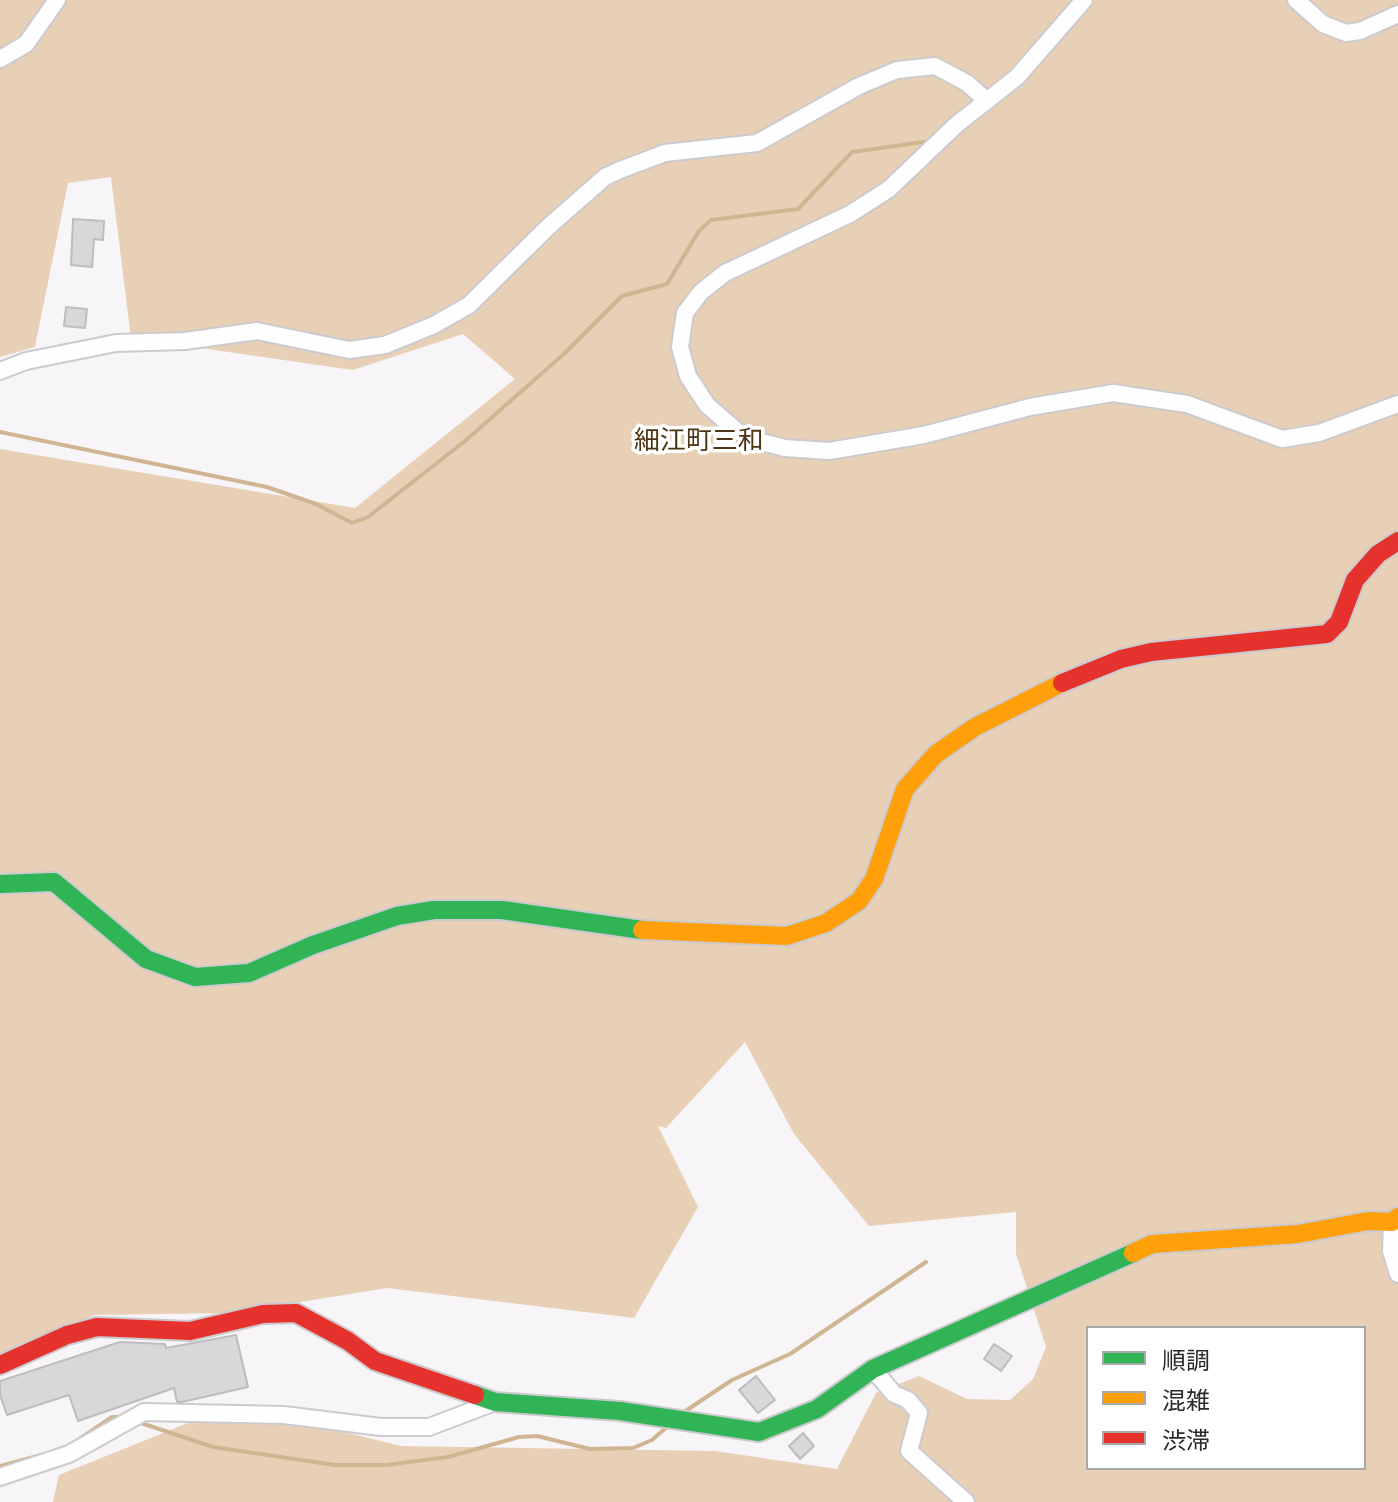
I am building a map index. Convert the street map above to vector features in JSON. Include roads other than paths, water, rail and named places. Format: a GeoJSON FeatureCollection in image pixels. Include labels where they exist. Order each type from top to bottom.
{"type":"FeatureCollection","features":[{"type":"Feature","properties":{"kind":"street"},"geometry":{"type":"LineString","coordinates":[[0,59],[26,44],[57,0]]}},
{"type":"Feature","properties":{"kind":"street"},"geometry":{"type":"LineString","coordinates":[[1084,0],[1017,77],[889,189],[850,214],[725,273],[701,292],[682,325],[682,362],[697,392],[721,419],[758,441],[785,448],[829,451],[911,438],[1030,407],[1113,393],[1187,404],[1282,439],[1319,433],[1398,404]]}},
{"type":"Feature","properties":{"kind":"street"},"geometry":{"type":"LineString","coordinates":[[1296,0],[1323,24],[1346,33],[1360,31],[1398,14]]}},
{"type":"Feature","properties":{"kind":"street"},"geometry":{"type":"LineString","coordinates":[[0,371],[26,361],[116,343],[185,341],[257,331],[349,350],[385,345],[434,325],[469,305],[548,227],[605,177],[620,170],[665,153],[757,143],[859,86],[897,70],[935,66],[967,83],[987,101]]}},
{"type":"Feature","properties":{"kind":"street"},"geometry":{"type":"LineString","coordinates":[[0,884],[54,882],[146,959],[195,977],[249,973],[369,926],[434,910],[502,910],[667,934],[787,936],[826,923],[859,901],[874,879],[905,789],[936,754],[975,727],[1041,692],[1121,659],[1151,652],[1327,634],[1339,622],[1355,580],[1378,554],[1398,541]]}},
{"type":"Feature","properties":{"kind":"street"},"geometry":{"type":"LineString","coordinates":[[0,1365],[67,1335],[97,1327],[190,1331],[263,1314],[296,1313],[348,1341],[375,1361],[495,1402],[539,1403],[759,1432],[817,1409],[873,1369],[1152,1244],[1298,1234],[1368,1221],[1395,1220],[1391,1251],[1398,1274]]}},
{"type":"Feature","properties":{"kind":"street"},"geometry":{"type":"LineString","coordinates":[[873,1369],[894,1394],[908,1400],[919,1413],[909,1451],[966,1502]]}},
{"type":"Feature","properties":{"kind":"street"},"geometry":{"type":"LineString","coordinates":[[0,1477],[69,1454],[127,1419],[227,1413],[284,1415],[381,1427],[429,1427],[495,1402]]}},
{"type":"Feature","properties":{"kind":"waterway"},"geometry":{"type":"LineString","coordinates":[[0,432],[267,487],[316,504],[352,523],[368,517],[465,441],[565,353],[622,296],[667,284],[699,231],[711,220],[798,209],[852,152],[931,141]]}},
{"type":"Feature","properties":{"kind":"waterway"},"geometry":{"type":"LineString","coordinates":[[684,1412],[732,1380],[790,1354],[926,1262]]}},
{"type":"Feature","properties":{"kind":"waterway"},"geometry":{"type":"LineString","coordinates":[[78,1440],[112,1417],[122,1417]]}},
{"type":"Feature","properties":{"kind":"waterway"},"geometry":{"type":"LineString","coordinates":[[138,1422],[213,1447],[335,1465],[386,1465],[448,1457],[519,1437],[537,1436],[590,1449],[633,1448],[652,1440],[668,1426]]}},
{"type":"Feature","properties":{"kind":"waterway"},"geometry":{"type":"LineString","coordinates":[[0,1466],[45,1454]]}},
{"type":"Feature","properties":{"kind":"district","name":"細江町三和"},"geometry":{"type":"Point","coordinates":[699,441]}}]}
